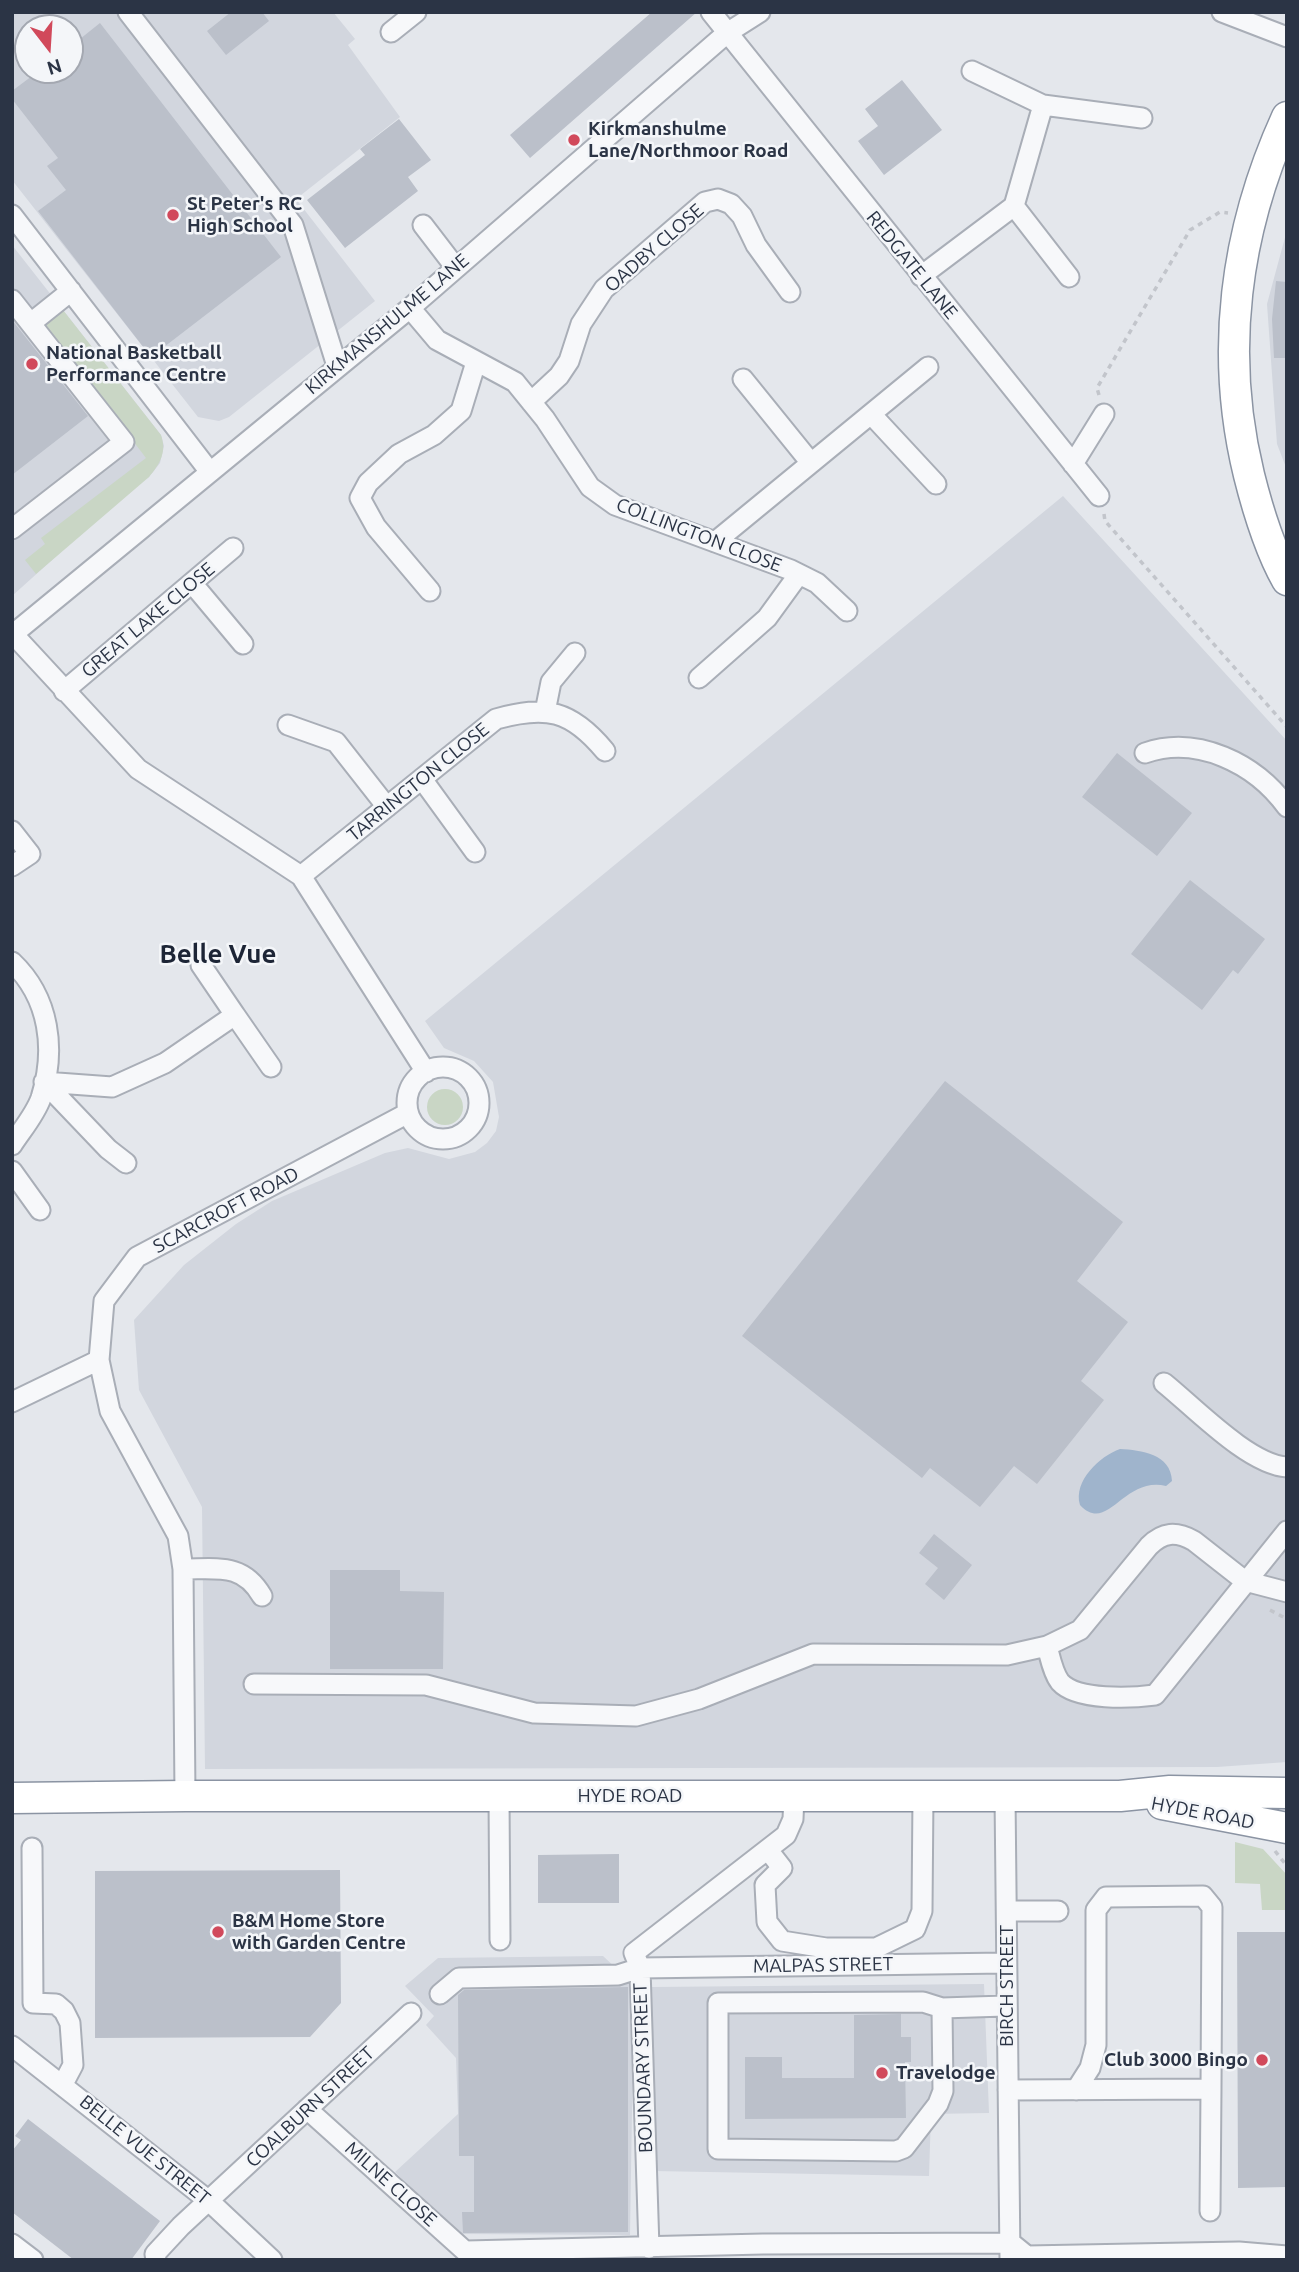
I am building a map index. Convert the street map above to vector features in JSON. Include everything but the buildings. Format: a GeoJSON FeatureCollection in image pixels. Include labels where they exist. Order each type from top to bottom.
{"type":"FeatureCollection","features":[{"type":"Feature","properties":{"kind":"highway"},"geometry":{"type":"LineString","coordinates":[[1287,117],[1260,183],[1251,215],[1233,320],[1234,380],[1241,441],[1258,511],[1287,580]]}},
{"type":"Feature","properties":{"kind":"highway","name":"HYDE ROAD"},"geometry":{"type":"LineString","coordinates":[[12,1777],[141,1796]]}},
{"type":"Feature","properties":{"kind":"highway","name":"HYDE ROAD"},"geometry":{"type":"LineString","coordinates":[[12,1798],[1120,1796],[1170,1791],[1287,1793]]}},
{"type":"Feature","properties":{"kind":"highway"},"geometry":{"type":"LineString","coordinates":[[1241,1792],[1287,1806]]}},
{"type":"Feature","properties":{"kind":"highway","name":"HYDE ROAD"},"geometry":{"type":"LineString","coordinates":[[1120,1796],[1278,1836]]}},
{"type":"Feature","properties":{"kind":"street"},"geometry":{"type":"LineString","coordinates":[[128,12],[293,225],[337,366]]}},
{"type":"Feature","properties":{"kind":"street"},"geometry":{"type":"LineString","coordinates":[[391,32],[416,12]]}},
{"type":"Feature","properties":{"kind":"street","name":"REDGATE LANE"},"geometry":{"type":"LineString","coordinates":[[711,12],[1099,496]]}},
{"type":"Feature","properties":{"kind":"street","name":"KIRKMANSHULME LANE"},"geometry":{"type":"LineString","coordinates":[[13,634],[410,308],[727,33],[760,12]]}},
{"type":"Feature","properties":{"kind":"street"},"geometry":{"type":"LineString","coordinates":[[1223,12],[1287,37]]}},
{"type":"Feature","properties":{"kind":"street"},"geometry":{"type":"LineString","coordinates":[[972,71],[1043,105],[1142,118]]}},
{"type":"Feature","properties":{"kind":"street"},"geometry":{"type":"LineString","coordinates":[[921,276],[1014,206],[1043,105]]}},
{"type":"Feature","properties":{"kind":"street","name":"OADBY CLOSE"},"geometry":{"type":"LineString","coordinates":[[531,402],[564,368],[581,324],[604,289],[705,202],[718,199],[731,204],[742,216],[756,245],[790,292]]}},
{"type":"Feature","properties":{"kind":"street"},"geometry":{"type":"LineString","coordinates":[[1014,206],[1069,277]]}},
{"type":"Feature","properties":{"kind":"street"},"geometry":{"type":"LineString","coordinates":[[12,215],[210,472]]}},
{"type":"Feature","properties":{"kind":"street"},"geometry":{"type":"LineString","coordinates":[[423,225],[456,268]]}},
{"type":"Feature","properties":{"kind":"street"},"geometry":{"type":"LineString","coordinates":[[31,323],[71,291]]}},
{"type":"Feature","properties":{"kind":"street"},"geometry":{"type":"LineString","coordinates":[[12,300],[124,442],[12,530]]}},
{"type":"Feature","properties":{"kind":"street","name":"COLLINGTON CLOSE"},"geometry":{"type":"LineString","coordinates":[[410,308],[437,340],[515,382],[590,487],[615,505],[799,574],[817,583],[847,611]]}},
{"type":"Feature","properties":{"kind":"street"},"geometry":{"type":"LineString","coordinates":[[430,591],[376,527],[360,498],[368,483],[399,454],[434,435],[461,411],[476,362]]}},
{"type":"Feature","properties":{"kind":"street"},"geometry":{"type":"LineString","coordinates":[[715,542],[928,367]]}},
{"type":"Feature","properties":{"kind":"street"},"geometry":{"type":"LineString","coordinates":[[743,379],[811,463]]}},
{"type":"Feature","properties":{"kind":"street"},"geometry":{"type":"LineString","coordinates":[[871,414],[936,484]]}},
{"type":"Feature","properties":{"kind":"street"},"geometry":{"type":"LineString","coordinates":[[1073,464],[1104,414]]}},
{"type":"Feature","properties":{"kind":"street","name":"GREAT LAKE CLOSE"},"geometry":{"type":"LineString","coordinates":[[64,691],[233,548]]}},
{"type":"Feature","properties":{"kind":"street"},"geometry":{"type":"LineString","coordinates":[[699,678],[767,618],[799,574]]}},
{"type":"Feature","properties":{"kind":"street"},"geometry":{"type":"LineString","coordinates":[[192,583],[243,644]]}},
{"type":"Feature","properties":{"kind":"street"},"geometry":{"type":"LineString","coordinates":[[13,634],[138,769],[301,876],[426,1072]]}},
{"type":"Feature","properties":{"kind":"street"},"geometry":{"type":"LineString","coordinates":[[545,712],[551,682],[575,653]]}},
{"type":"Feature","properties":{"kind":"street","name":"TARRINGTON CLOSE"},"geometry":{"type":"LineString","coordinates":[[301,876],[496,719],[525,711],[557,713],[586,728],[605,751]]}},
{"type":"Feature","properties":{"kind":"street"},"geometry":{"type":"LineString","coordinates":[[288,725],[336,742],[387,807]]}},
{"type":"Feature","properties":{"kind":"street"},"geometry":{"type":"LineString","coordinates":[[1145,753],[1166,746],[1194,747],[1227,757],[1261,781],[1287,807]]}},
{"type":"Feature","properties":{"kind":"street"},"geometry":{"type":"LineString","coordinates":[[422,779],[475,852]]}},
{"type":"Feature","properties":{"kind":"street"},"geometry":{"type":"LineString","coordinates":[[12,831],[30,854],[12,866]]}},
{"type":"Feature","properties":{"kind":"street"},"geometry":{"type":"LineString","coordinates":[[12,962],[40,996],[51,1048],[40,1101],[12,1145]]}},
{"type":"Feature","properties":{"kind":"street"},"geometry":{"type":"LineString","coordinates":[[201,965],[271,1067]]}},
{"type":"Feature","properties":{"kind":"street"},"geometry":{"type":"LineString","coordinates":[[44,1082],[112,1087],[165,1063],[235,1015]]}},
{"type":"Feature","properties":{"kind":"street"},"geometry":{"type":"LineString","coordinates":[[449,1068],[470,1079],[480,1100],[479,1112],[466,1132],[444,1140],[421,1133],[408,1113],[410,1089],[426,1072],[449,1068]]}},
{"type":"Feature","properties":{"kind":"street"},"geometry":{"type":"LineString","coordinates":[[44,1082],[108,1149],[126,1164]]}},
{"type":"Feature","properties":{"kind":"street","name":"SCARCROFT ROAD"},"geometry":{"type":"LineString","coordinates":[[185,1796],[183,1569],[178,1536],[110,1411],[99,1360],[104,1301],[137,1257],[408,1113]]}},
{"type":"Feature","properties":{"kind":"street"},"geometry":{"type":"LineString","coordinates":[[12,1171],[40,1210]]}},
{"type":"Feature","properties":{"kind":"street"},"geometry":{"type":"LineString","coordinates":[[12,1402],[99,1360]]}},
{"type":"Feature","properties":{"kind":"street"},"geometry":{"type":"LineString","coordinates":[[1164,1383],[1255,1456],[1276,1466],[1287,1466]]}},
{"type":"Feature","properties":{"kind":"street"},"geometry":{"type":"LineString","coordinates":[[1046,1646],[1059,1681],[1068,1688],[1126,1698],[1155,1695],[1287,1531]]}},
{"type":"Feature","properties":{"kind":"street"},"geometry":{"type":"LineString","coordinates":[[254,1684],[426,1685],[534,1713],[636,1716],[699,1699],[813,1654],[1007,1655],[1046,1646],[1080,1630],[1159,1536],[1184,1536],[1245,1581],[1287,1592]]}},
{"type":"Feature","properties":{"kind":"street"},"geometry":{"type":"LineString","coordinates":[[183,1569],[231,1569],[253,1581],[262,1596]]}},
{"type":"Feature","properties":{"kind":"street"},"geometry":{"type":"LineString","coordinates":[[768,1850],[782,1868],[765,1885],[767,1922],[782,1941],[826,1948],[876,1948],[915,1929],[922,1911],[923,1795]]}},
{"type":"Feature","properties":{"kind":"street","name":"BOUNDARY STREET"},"geometry":{"type":"LineString","coordinates":[[649,2248],[640,1968],[635,1953],[786,1835],[793,1819],[794,1796]]}},
{"type":"Feature","properties":{"kind":"street","name":"BIRCH STREET"},"geometry":{"type":"LineString","coordinates":[[1005,1796],[1005,2006],[1010,2251]]}},
{"type":"Feature","properties":{"kind":"street"},"geometry":{"type":"LineString","coordinates":[[499,1797],[500,1940]]}},
{"type":"Feature","properties":{"kind":"street"},"geometry":{"type":"LineString","coordinates":[[32,1848],[33,2003],[55,2004],[64,2011],[70,2023],[73,2065],[63,2084]]}},
{"type":"Feature","properties":{"kind":"street"},"geometry":{"type":"LineString","coordinates":[[1076,2090],[1090,2068],[1096,2045],[1096,1909],[1106,1897],[1203,1896],[1212,1906],[1210,2211]]}},
{"type":"Feature","properties":{"kind":"street"},"geometry":{"type":"LineString","coordinates":[[1007,1911],[1058,1911]]}},
{"type":"Feature","properties":{"kind":"street","name":"MALPAS STREET"},"geometry":{"type":"LineString","coordinates":[[440,1994],[459,1979],[618,1975],[640,1968],[1005,1963]]}},
{"type":"Feature","properties":{"kind":"street"},"geometry":{"type":"LineString","coordinates":[[942,2008],[941,2097],[904,2148],[896,2151],[718,2149],[718,2003],[923,2002],[942,2008],[1005,2006]]}},
{"type":"Feature","properties":{"kind":"street","name":"COALBURN STREET"},"geometry":{"type":"LineString","coordinates":[[156,2260],[155,2254],[209,2201],[411,2013]]}},
{"type":"Feature","properties":{"kind":"street","name":"BELLE VUE STREET"},"geometry":{"type":"LineString","coordinates":[[12,2046],[209,2201],[272,2260]]}},
{"type":"Feature","properties":{"kind":"street"},"geometry":{"type":"LineString","coordinates":[[1008,2090],[1211,2089]]}},
{"type":"Feature","properties":{"kind":"street","name":"MILNE CLOSE"},"geometry":{"type":"LineString","coordinates":[[307,2109],[470,2255]]}},
{"type":"Feature","properties":{"kind":"street"},"geometry":{"type":"LineString","coordinates":[[12,2244],[33,2260]]}},
{"type":"Feature","properties":{"kind":"street"},"geometry":{"type":"LineString","coordinates":[[470,2255],[649,2248],[763,2252],[1010,2251],[1027,2256],[1151,2256],[1239,2252],[1287,2256]]}},
{"type":"Feature","properties":{"kind":"path"},"geometry":{"type":"LineString","coordinates":[[1104,414],[1097,388],[1190,230],[1220,212],[1251,215]]}},
{"type":"Feature","properties":{"kind":"path"},"geometry":{"type":"LineString","coordinates":[[1099,496],[1105,521],[1287,727]]}},
{"type":"Feature","properties":{"kind":"path"},"geometry":{"type":"LineString","coordinates":[[1278,1836],[1287,1866]]}},
{"type":"Feature","properties":{"kind":"shaded area","name":"St Peter's RC High School"},"geometry":{"type":"Polygon","coordinates":[[[12,12],[333,12],[355,39],[348,45],[400,117],[296,199],[375,301],[229,417],[219,421],[198,417],[12,180],[12,12]]]}},
{"type":"Feature","properties":{"kind":"shaded area"},"geometry":{"type":"Polygon","coordinates":[[[1287,230],[1287,470],[1277,444],[1267,304],[1287,230]]]}},
{"type":"Feature","properties":{"kind":"shaded area"},"geometry":{"type":"Polygon","coordinates":[[[12,245],[161,435],[164,446],[160,463],[149,477],[121,498],[12,596],[12,245]]]}},
{"type":"Feature","properties":{"kind":"shaded area"},"geometry":{"type":"Polygon","coordinates":[[[1063,496],[1287,741],[1287,1762],[1217,1767],[205,1769],[202,1507],[139,1390],[134,1320],[184,1265],[236,1224],[272,1201],[385,1153],[408,1148],[449,1159],[475,1152],[487,1143],[496,1131],[499,1117],[493,1082],[474,1061],[444,1048],[425,1021],[1063,496]]]}},
{"type":"Feature","properties":{"kind":"shaded area"},"geometry":{"type":"Polygon","coordinates":[[[603,1956],[634,1985],[630,2235],[459,2234],[395,2172],[458,2114],[456,2058],[426,2025],[434,2016],[405,1986],[438,1958],[603,1956]]]}},
{"type":"Feature","properties":{"kind":"shaded area"},"geometry":{"type":"Polygon","coordinates":[[[984,1984],[989,2113],[931,2114],[929,2176],[653,2171],[652,1987],[984,1984]]]}},
{"type":"Feature","properties":{"kind":"green space"},"geometry":{"type":"Polygon","coordinates":[[[63,310],[161,435],[163,452],[149,477],[36,574],[25,560],[45,544],[41,538],[146,458],[45,325],[63,310]]]}},
{"type":"Feature","properties":{"kind":"green space"},"geometry":{"type":"Polygon","coordinates":[[[445,1089],[457,1095],[463,1107],[457,1119],[445,1125],[433,1119],[427,1107],[433,1095],[445,1089]]]}},
{"type":"Feature","properties":{"kind":"green space"},"geometry":{"type":"Polygon","coordinates":[[[1235,1842],[1263,1849],[1287,1875],[1287,1910],[1262,1910],[1260,1884],[1235,1883],[1235,1842]]]}},
{"type":"Feature","properties":{"kind":"water"},"geometry":{"type":"Polygon","coordinates":[[[1120,1449],[1145,1452],[1161,1459],[1170,1472],[1172,1481],[1166,1486],[1151,1485],[1138,1489],[1108,1510],[1090,1512],[1080,1505],[1080,1487],[1097,1463],[1120,1449]]]}},
{"type":"Feature","properties":{"kind":"place","name":"Kirkmanshulme Lane/Northmoor Road"},"geometry":{"type":"Point","coordinates":[574,140]}},
{"type":"Feature","properties":{"kind":"place","name":"St Peter's RC High School"},"geometry":{"type":"Point","coordinates":[173,215]}},
{"type":"Feature","properties":{"kind":"place","name":"National Basketball Performance Centre"},"geometry":{"type":"Point","coordinates":[32,364]}},
{"type":"Feature","properties":{"kind":"place","name":"B&M Home Store with Garden Centre"},"geometry":{"type":"Point","coordinates":[218,1932]}},
{"type":"Feature","properties":{"kind":"place","name":"Club 3000 Bingo"},"geometry":{"type":"Point","coordinates":[1262,2060]}},
{"type":"Feature","properties":{"kind":"place","name":"Travelodge"},"geometry":{"type":"Point","coordinates":[882,2073]}},
{"type":"Feature","properties":{"kind":"district","name":"Belle Vue"},"geometry":{"type":"Point","coordinates":[218,954]}}]}
